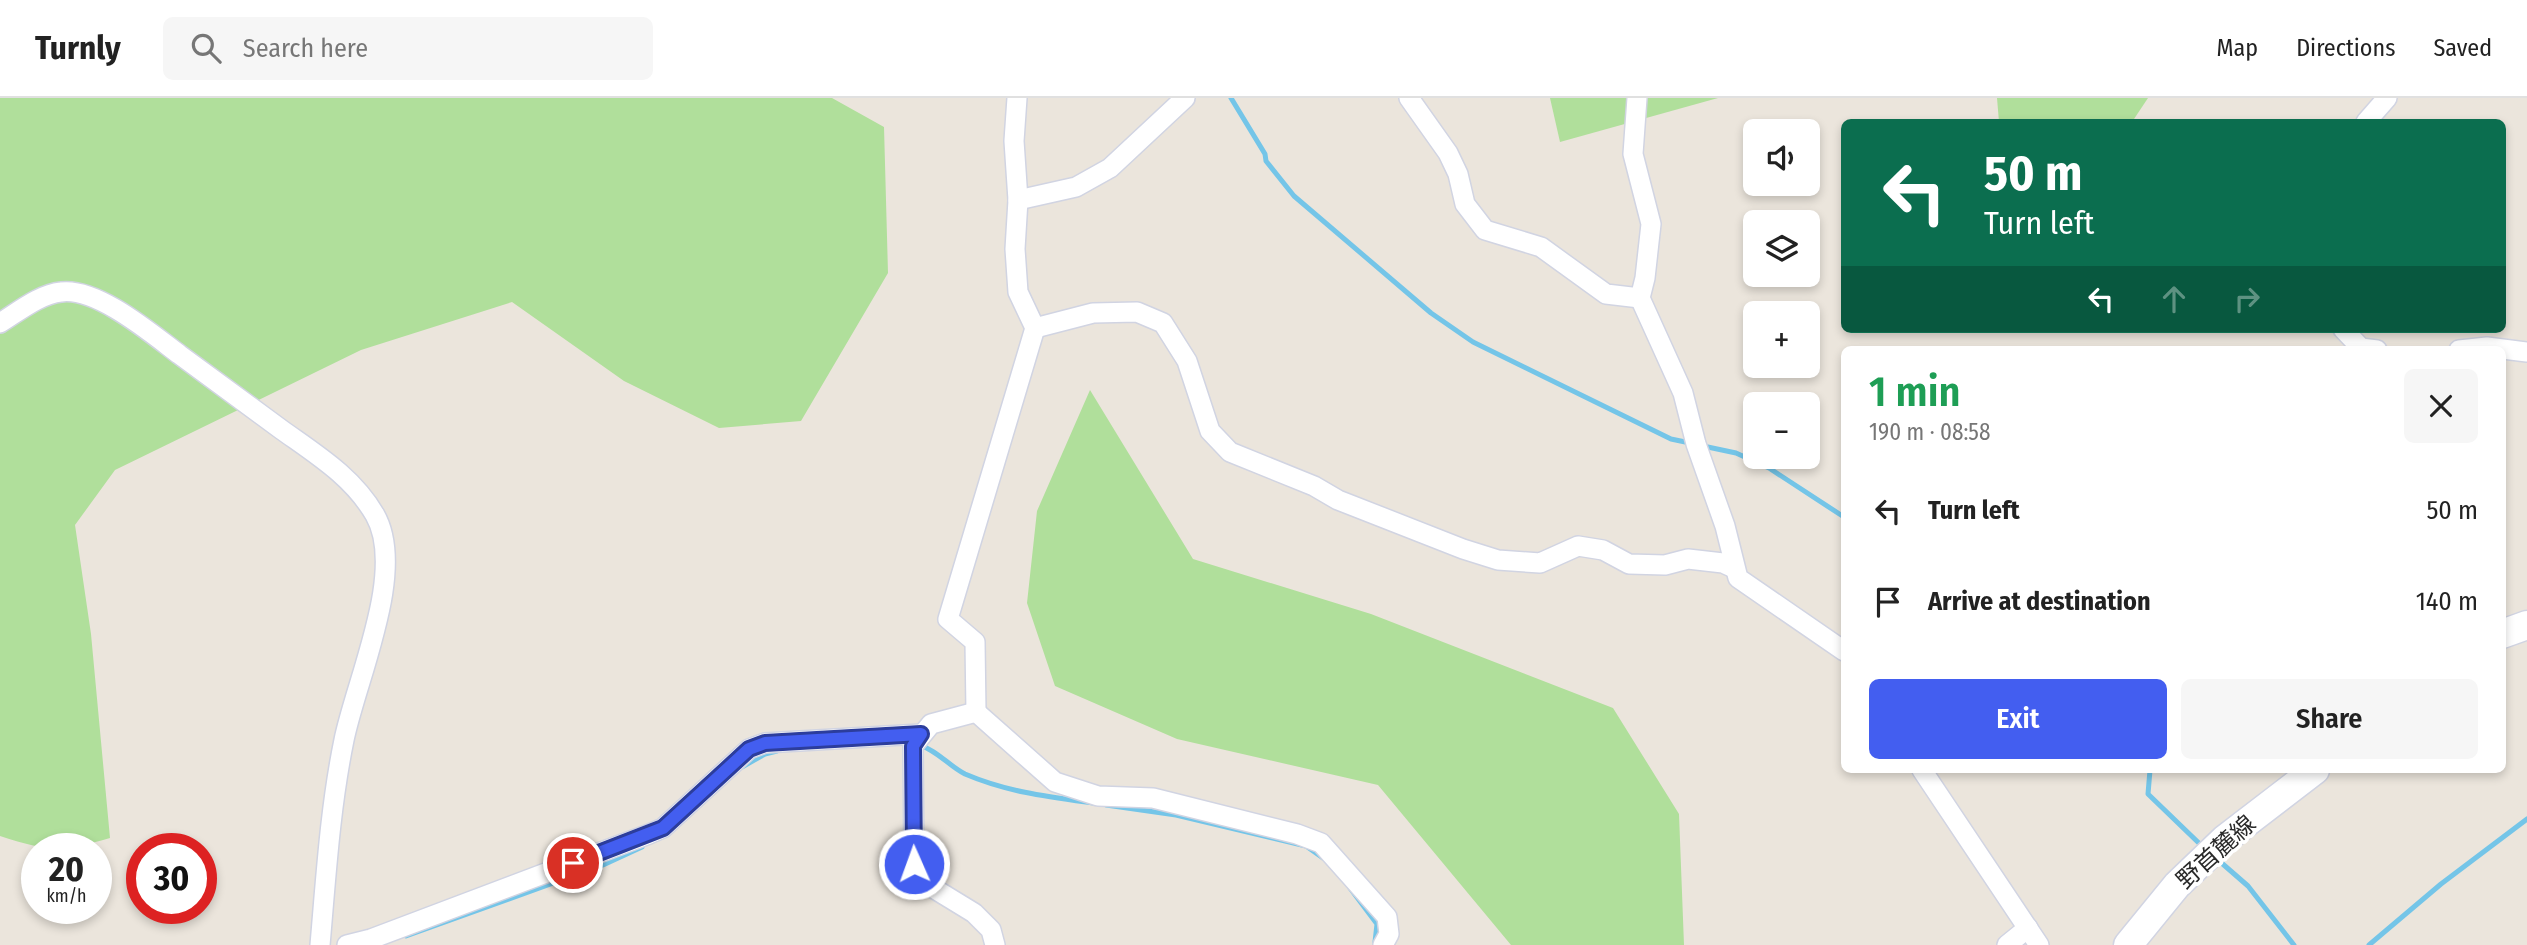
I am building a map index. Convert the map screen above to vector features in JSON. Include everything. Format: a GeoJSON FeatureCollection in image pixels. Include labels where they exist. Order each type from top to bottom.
{"type":"FeatureCollection","features":[{"type":"Feature","properties":{"kind":"main road"},"geometry":{"type":"LineString","coordinates":[[2506,633],[2527,625]]}},
{"type":"Feature","properties":{"kind":"main road","name":"野首麓線"},"geometry":{"type":"LineString","coordinates":[[2128,945],[2177,885],[2225,839],[2311,773]]}},
{"type":"Feature","properties":{"kind":"street"},"geometry":{"type":"LineString","coordinates":[[1017,98],[1014,141],[1018,200],[1015,249],[1018,292],[1035,328],[948,619],[975,642],[976,712],[1055,782],[1098,796],[1153,798],[1297,834],[1321,843],[1387,916],[1389,934],[1384,945]]}},
{"type":"Feature","properties":{"kind":"street"},"geometry":{"type":"LineString","coordinates":[[1018,200],[1076,187],[1110,169],[1185,98]]}},
{"type":"Feature","properties":{"kind":"street"},"geometry":{"type":"LineString","coordinates":[[1409,98],[1448,153],[1458,174],[1465,204],[1485,230],[1541,247],[1606,294],[1640,298]]}},
{"type":"Feature","properties":{"kind":"street"},"geometry":{"type":"LineString","coordinates":[[1637,98],[1633,154],[1651,224],[1640,298],[1683,393],[1696,444],[1725,526],[1734,568],[1738,578],[1841,649]]}},
{"type":"Feature","properties":{"kind":"street"},"geometry":{"type":"LineString","coordinates":[[2369,119],[2387,98]]}},
{"type":"Feature","properties":{"kind":"street"},"geometry":{"type":"LineString","coordinates":[[0,323],[35,302],[60,292],[81,293],[104,303],[155,336],[345,476],[376,517],[386,552],[384,593],[344,740],[330,833],[320,945]]}},
{"type":"Feature","properties":{"kind":"street"},"geometry":{"type":"LineString","coordinates":[[1035,328],[1093,313],[1137,312],[1163,323],[1187,361],[1210,431],[1230,452],[1314,486],[1338,500],[1463,549],[1498,560],[1540,563],[1578,546],[1603,550],[1629,564],[1665,565],[1688,559],[1723,563],[1734,568]]}},
{"type":"Feature","properties":{"kind":"street"},"geometry":{"type":"LineString","coordinates":[[2347,333],[2359,346]]}},
{"type":"Feature","properties":{"kind":"street"},"geometry":{"type":"LineString","coordinates":[[2506,350],[2527,352]]}},
{"type":"Feature","properties":{"kind":"street"},"geometry":{"type":"LineString","coordinates":[[976,712],[931,724],[913,746],[914,864],[920,880],[974,914],[991,930],[995,945]]}},
{"type":"Feature","properties":{"kind":"street"},"geometry":{"type":"LineString","coordinates":[[347,945],[374,942],[663,828],[749,749],[765,743],[921,734]]}},
{"type":"Feature","properties":{"kind":"street"},"geometry":{"type":"LineString","coordinates":[[1924,773],[2039,945]]}},
{"type":"Feature","properties":{"kind":"street"},"geometry":{"type":"LineString","coordinates":[[2007,945],[2028,928]]}},
{"type":"Feature","properties":{"kind":"green space"},"geometry":{"type":"Polygon","coordinates":[[[0,98],[832,98],[884,127],[888,273],[801,421],[719,428],[624,381],[512,302],[361,350],[115,470],[75,525],[91,634],[110,833],[21,833],[21,842],[0,836],[0,98]]]}},
{"type":"Feature","properties":{"kind":"green space"},"geometry":{"type":"Polygon","coordinates":[[[1550,98],[1718,98],[1560,142],[1550,98]]]}},
{"type":"Feature","properties":{"kind":"green space"},"geometry":{"type":"Polygon","coordinates":[[[1997,98],[2148,98],[2134,119],[1999,119],[1997,98]]]}},
{"type":"Feature","properties":{"kind":"green space"},"geometry":{"type":"Polygon","coordinates":[[[1090,390],[1193,559],[1371,614],[1613,708],[1679,814],[1684,945],[1511,945],[1378,785],[1177,739],[1055,686],[1027,603],[1037,511],[1090,390]]]}},
{"type":"Feature","properties":{"kind":"waterway"},"geometry":{"type":"LineString","coordinates":[[1231,98],[1265,154],[1266,161],[1294,196],[1431,313],[1473,342],[1671,439],[1690,443]]}},
{"type":"Feature","properties":{"kind":"waterway"},"geometry":{"type":"LineString","coordinates":[[1703,446],[1736,453],[1769,468],[1841,515]]}},
{"type":"Feature","properties":{"kind":"waterway"},"geometry":{"type":"LineString","coordinates":[[919,745],[965,774],[981,780],[1028,793],[1093,803]]}},
{"type":"Feature","properties":{"kind":"waterway"},"geometry":{"type":"LineString","coordinates":[[742,767],[765,754],[777,751]]}},
{"type":"Feature","properties":{"kind":"waterway"},"geometry":{"type":"LineString","coordinates":[[2150,773],[2148,794],[2204,848]]}},
{"type":"Feature","properties":{"kind":"waterway"},"geometry":{"type":"LineString","coordinates":[[1106,805],[1176,815],[1306,846],[1323,858]]}},
{"type":"Feature","properties":{"kind":"waterway"},"geometry":{"type":"LineString","coordinates":[[2369,945],[2441,884],[2527,819]]}},
{"type":"Feature","properties":{"kind":"waterway"},"geometry":{"type":"LineString","coordinates":[[406,936],[603,865],[642,847]]}},
{"type":"Feature","properties":{"kind":"waterway"},"geometry":{"type":"LineString","coordinates":[[2217,859],[2248,886],[2294,945]]}},
{"type":"Feature","properties":{"kind":"waterway"},"geometry":{"type":"LineString","coordinates":[[1350,888],[1377,924],[1375,942]]}},
{"type":"Feature","properties":{"kind":"route"},"geometry":{"type":"LineString","coordinates":[[573,863],[663,828],[749,749],[765,743],[921,734],[913,746],[914,864]]}}]}
